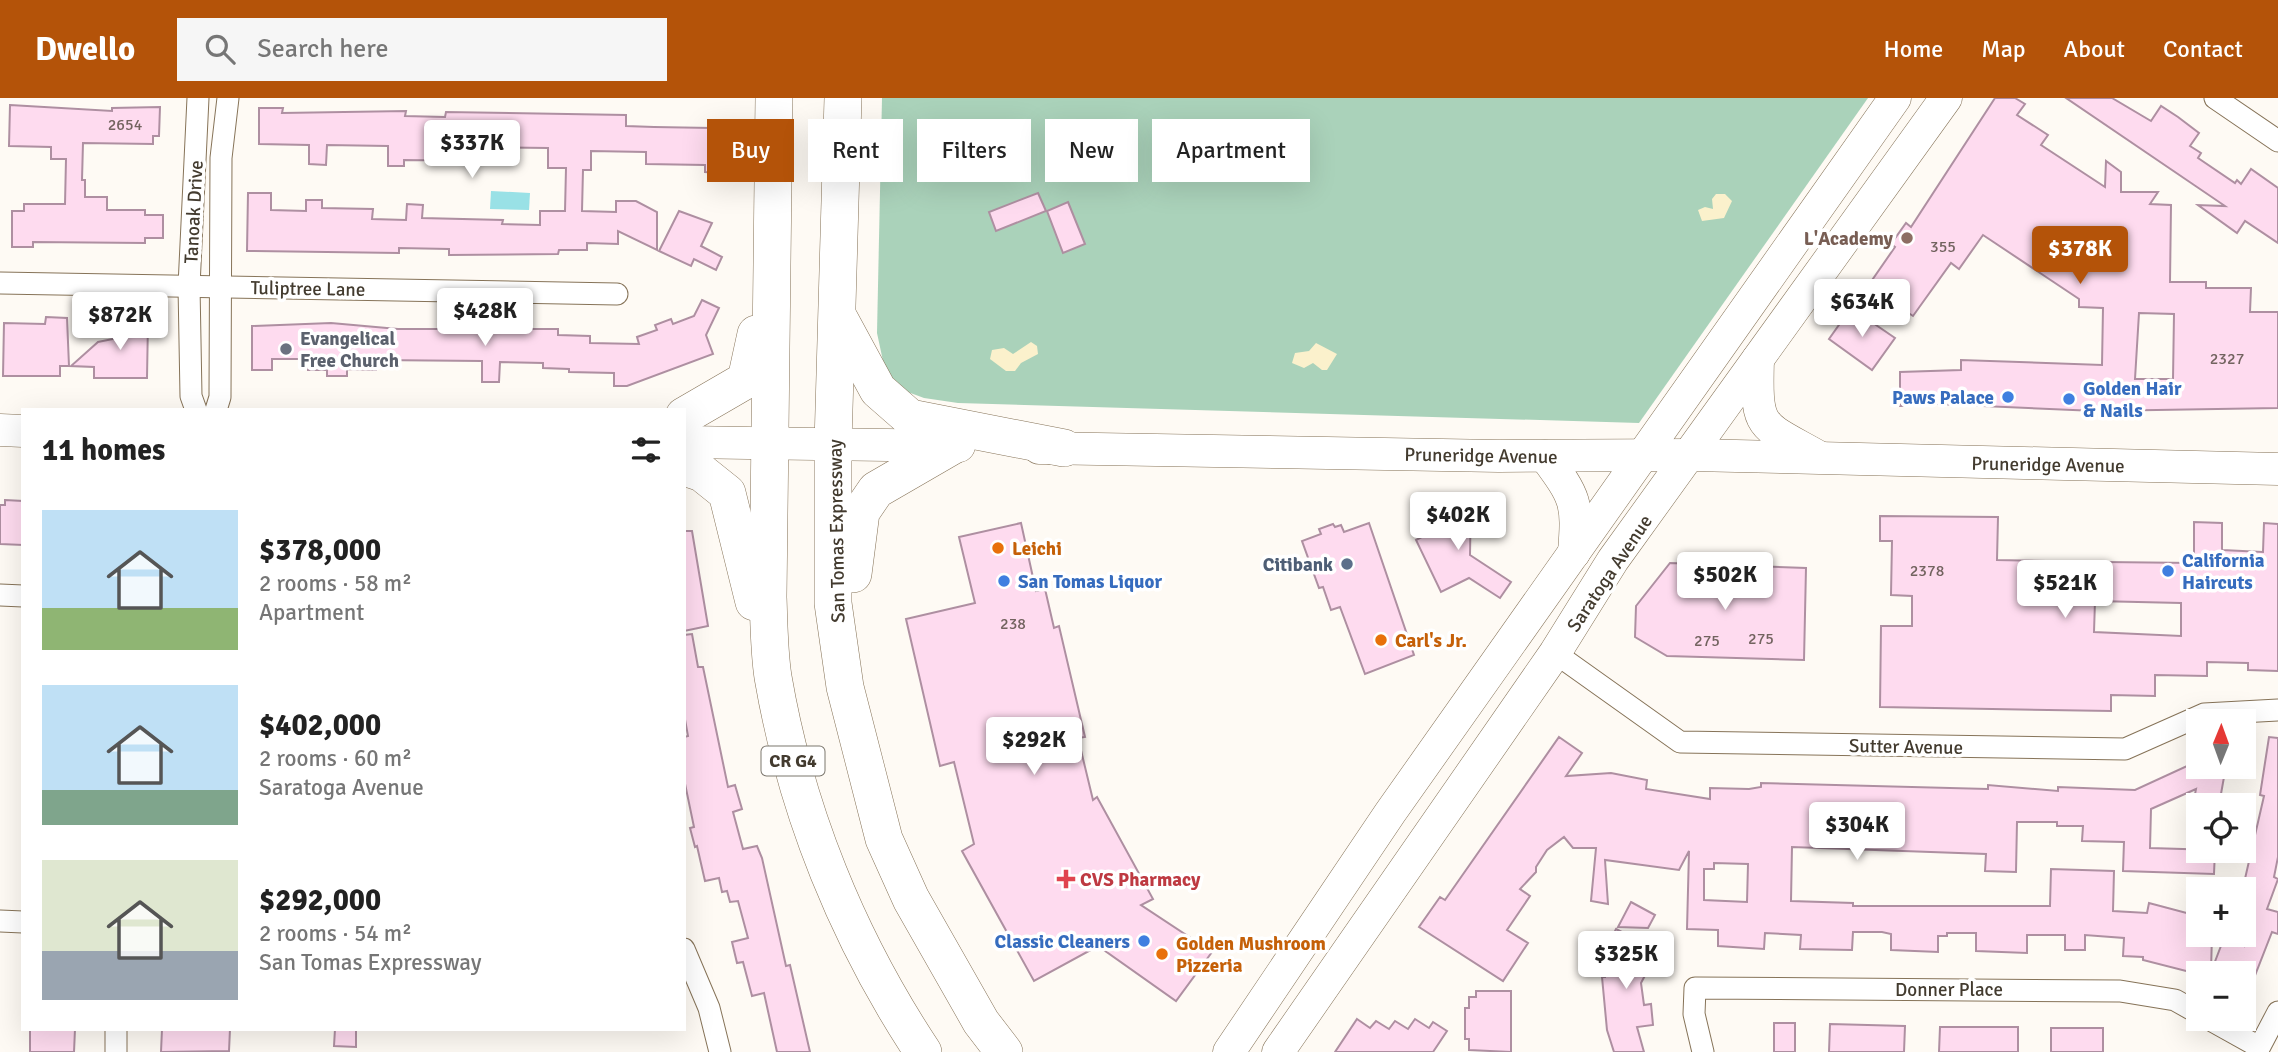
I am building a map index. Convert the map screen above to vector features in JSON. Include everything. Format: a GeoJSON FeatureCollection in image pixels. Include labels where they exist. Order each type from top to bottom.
{"type":"FeatureCollection","features":[{"type":"Feature","properties":{"kind":"highway","name":"CR G4"},"geometry":{"type":"LineString","coordinates":[[774,98],[768,443],[768,597],[773,676],[801,797],[822,861],[849,923],[923,1052]]}},
{"type":"Feature","properties":{"kind":"highway","name":"San Tomas Expressway"},"geometry":{"type":"LineString","coordinates":[[843,98],[833,444],[833,603],[845,687],[884,839],[911,899],[981,1022],[1003,1052]]}},
{"type":"Feature","properties":{"kind":"highway"},"geometry":{"type":"LineString","coordinates":[[686,415],[746,380],[771,265]]}},
{"type":"Feature","properties":{"kind":"highway"},"geometry":{"type":"LineString","coordinates":[[838,317],[878,390],[910,418],[1064,448]]}},
{"type":"Feature","properties":{"kind":"highway"},"geometry":{"type":"LineString","coordinates":[[845,687],[855,551],[861,512],[876,490],[952,446]]}},
{"type":"Feature","properties":{"kind":"highway"},"geometry":{"type":"LineString","coordinates":[[686,468],[702,473],[727,493],[773,676]]}},
{"type":"Feature","properties":{"kind":"main road","name":"Saratoga Avenue"},"geometry":{"type":"LineString","coordinates":[[1228,1052],[1390,813],[1895,98]]}},
{"type":"Feature","properties":{"kind":"main road","name":"Saratoga Avenue"},"geometry":{"type":"LineString","coordinates":[[1278,1052],[1555,653],[1614,560],[1946,98]]}},
{"type":"Feature","properties":{"kind":"main road"},"geometry":{"type":"LineString","coordinates":[[1758,359],[1757,407],[1767,427],[1824,460]]}},
{"type":"Feature","properties":{"kind":"main road"},"geometry":{"type":"LineString","coordinates":[[0,430],[21,431]]}},
{"type":"Feature","properties":{"kind":"main road","name":"Pruneridge Avenue"},"geometry":{"type":"LineString","coordinates":[[686,442],[1545,456],[1692,455],[2278,469]]}},
{"type":"Feature","properties":{"kind":"main road"},"geometry":{"type":"LineString","coordinates":[[1545,456],[1571,491],[1577,512],[1574,554]]}},
{"type":"Feature","properties":{"kind":"street","name":"Tanoak Drive"},"geometry":{"type":"LineString","coordinates":[[195,408],[191,396],[189,286],[198,98]]}},
{"type":"Feature","properties":{"kind":"street","name":"Tanoak Drive"},"geometry":{"type":"LineString","coordinates":[[217,408],[220,397],[221,159],[228,98]]}},
{"type":"Feature","properties":{"kind":"street"},"geometry":{"type":"LineString","coordinates":[[2215,98],[2278,141]]}},
{"type":"Feature","properties":{"kind":"street","name":"Tuliptree Lane"},"geometry":{"type":"LineString","coordinates":[[0,283],[617,294]]}},
{"type":"Feature","properties":{"kind":"street"},"geometry":{"type":"LineString","coordinates":[[0,595],[21,596]]}},
{"type":"Feature","properties":{"kind":"street","name":"Sutter Avenue"},"geometry":{"type":"LineString","coordinates":[[1555,653],[1680,742],[2125,749],[2204,714],[2278,709]]}},
{"type":"Feature","properties":{"kind":"street"},"geometry":{"type":"LineString","coordinates":[[0,921],[21,922]]}},
{"type":"Feature","properties":{"kind":"street"},"geometry":{"type":"LineString","coordinates":[[686,954],[709,1008],[720,1052]]}},
{"type":"Feature","properties":{"kind":"street","name":"Donner Place"},"geometry":{"type":"LineString","coordinates":[[1703,1052],[1695,1014],[1695,988],[2120,990],[2175,1000],[2186,1006]]}},
{"type":"Feature","properties":{"kind":"street"},"geometry":{"type":"LineString","coordinates":[[2228,1031],[2258,1049],[2278,1012]]}},
{"type":"Feature","properties":{"kind":"street"},"geometry":{"type":"LineString","coordinates":[[116,1031],[116,1052]]}},
{"type":"Feature","properties":{"kind":"green space"},"geometry":{"type":"Polygon","coordinates":[[[882,98],[1868,98],[1639,423],[958,403],[924,398],[897,388],[886,375],[877,333],[880,182],[903,182],[903,119],[882,119],[882,98]]]}},
{"type":"Feature","properties":{"kind":"sand"},"geometry":{"type":"Polygon","coordinates":[[[1716,194],[1725,194],[1732,201],[1724,218],[1702,221],[1698,210],[1705,207],[1713,209],[1712,199],[1716,194]]]}},
{"type":"Feature","properties":{"kind":"sand"},"geometry":{"type":"Polygon","coordinates":[[[1031,342],[1037,346],[1038,354],[1021,363],[1015,371],[1006,371],[990,359],[992,350],[1004,348],[1013,354],[1031,342]]]}},
{"type":"Feature","properties":{"kind":"sand"},"geometry":{"type":"Polygon","coordinates":[[[1316,343],[1337,354],[1327,370],[1322,370],[1313,363],[1304,368],[1292,363],[1295,353],[1309,351],[1316,343]]]}},
{"type":"Feature","properties":{"kind":"water"},"geometry":{"type":"Polygon","coordinates":[[[491,191],[530,193],[529,210],[490,209],[491,191]]]}},
{"type":"Feature","properties":{"kind":"building"},"geometry":{"type":"Polygon","coordinates":[[[1995,98],[2015,98],[2025,104],[2017,115],[2048,135],[2041,145],[2105,187],[2106,161],[2121,172],[2121,192],[2158,192],[2150,204],[2171,205],[2170,282],[2206,282],[2206,288],[2251,288],[2250,312],[2278,312],[2278,408],[2096,411],[1914,403],[1915,406],[1900,406],[1900,372],[1961,370],[1961,360],[2102,365],[2103,308],[2079,307],[2079,299],[1983,235],[1959,269],[1951,263],[1913,316],[1868,286],[1895,247],[1891,244],[1906,223],[1911,227],[1995,98]],[[2139,313],[2135,379],[2173,379],[2174,314],[2139,313]]]}},
{"type":"Feature","properties":{"kind":"building"},"geometry":{"type":"Polygon","coordinates":[[[2066,98],[2112,98],[2151,121],[2161,106],[2178,117],[2199,133],[2190,146],[2201,153],[2198,158],[2235,183],[2237,180],[2241,184],[2251,169],[2278,188],[2278,243],[2245,221],[2237,233],[2198,205],[2225,206],[2066,98]]]}},
{"type":"Feature","properties":{"kind":"building"},"geometry":{"type":"Polygon","coordinates":[[[10,105],[112,111],[112,108],[160,107],[159,136],[153,136],[153,144],[83,143],[82,180],[85,180],[85,197],[107,197],[107,210],[145,210],[145,215],[163,215],[163,238],[145,238],[145,243],[33,242],[33,247],[12,247],[12,211],[24,211],[24,204],[65,204],[66,159],[51,159],[51,147],[9,146],[10,105]]]}},
{"type":"Feature","properties":{"kind":"building"},"geometry":{"type":"Polygon","coordinates":[[[259,108],[283,108],[282,113],[406,111],[405,116],[445,117],[446,112],[626,115],[626,126],[707,128],[707,172],[705,165],[646,164],[646,152],[591,151],[591,170],[583,170],[582,211],[616,212],[616,201],[636,201],[657,212],[657,250],[618,231],[618,244],[587,243],[587,250],[559,250],[558,254],[449,255],[449,249],[399,248],[399,253],[247,251],[248,193],[271,193],[271,210],[306,211],[306,200],[322,200],[322,208],[373,209],[372,219],[406,220],[407,204],[423,205],[422,218],[503,220],[502,224],[540,225],[540,211],[565,211],[566,168],[548,168],[548,148],[480,147],[480,161],[404,160],[404,166],[388,166],[388,146],[327,145],[326,165],[309,164],[309,145],[259,144],[259,108]]]}},
{"type":"Feature","properties":{"kind":"building"},"geometry":{"type":"Polygon","coordinates":[[[1038,193],[1046,211],[996,231],[989,212],[1038,193]]]}},
{"type":"Feature","properties":{"kind":"building"},"geometry":{"type":"Polygon","coordinates":[[[1068,202],[1085,244],[1063,253],[1047,211],[1068,202]]]}},
{"type":"Feature","properties":{"kind":"building"},"geometry":{"type":"Polygon","coordinates":[[[679,211],[712,223],[701,246],[722,257],[716,270],[694,259],[691,266],[659,251],[679,211]]]}},
{"type":"Feature","properties":{"kind":"building"},"geometry":{"type":"Polygon","coordinates":[[[702,300],[719,308],[706,335],[713,354],[627,386],[614,386],[614,373],[569,372],[569,369],[543,368],[543,363],[500,362],[499,382],[482,382],[482,361],[376,360],[376,370],[347,369],[347,376],[327,376],[327,370],[308,370],[308,359],[272,359],[272,370],[252,370],[252,326],[331,323],[398,329],[558,329],[558,335],[590,336],[590,343],[639,344],[637,337],[657,330],[655,325],[671,319],[673,324],[694,316],[702,300]]]}},
{"type":"Feature","properties":{"kind":"building"},"geometry":{"type":"Polygon","coordinates":[[[1851,308],[1895,338],[1872,370],[1829,339],[1851,308]]]}},
{"type":"Feature","properties":{"kind":"building"},"geometry":{"type":"Polygon","coordinates":[[[46,317],[67,318],[69,366],[60,366],[60,376],[3,376],[4,323],[45,324],[46,317]]]}},
{"type":"Feature","properties":{"kind":"building"},"geometry":{"type":"Polygon","coordinates":[[[113,320],[148,321],[147,378],[94,378],[94,367],[71,366],[98,342],[113,339],[113,320]]]}},
{"type":"Feature","properties":{"kind":"building"},"geometry":{"type":"Polygon","coordinates":[[[1451,495],[1471,495],[1470,555],[1511,582],[1500,598],[1469,578],[1441,592],[1416,540],[1450,522],[1451,495]]]}},
{"type":"Feature","properties":{"kind":"building"},"geometry":{"type":"Polygon","coordinates":[[[5,500],[21,501],[21,545],[0,544],[0,505],[5,505],[5,500]]]}},
{"type":"Feature","properties":{"kind":"building"},"geometry":{"type":"Polygon","coordinates":[[[1880,516],[1998,517],[1997,560],[2194,563],[2194,522],[2222,523],[2222,550],[2263,552],[2264,523],[2278,524],[2278,671],[2248,670],[2248,663],[2207,662],[2207,676],[2155,675],[2155,696],[2111,695],[2111,711],[1880,707],[1881,626],[1912,626],[1912,596],[1891,595],[1892,541],[1880,541],[1880,516]],[[2095,601],[2094,632],[2181,636],[2181,603],[2095,601]]]}},
{"type":"Feature","properties":{"kind":"building"},"geometry":{"type":"Polygon","coordinates":[[[1021,523],[1036,591],[1045,589],[1054,628],[1059,626],[1085,737],[1078,738],[1093,800],[1097,797],[1153,899],[1141,905],[1212,952],[1176,1001],[1098,946],[1034,981],[962,851],[974,844],[954,762],[940,766],[906,619],[975,603],[959,537],[1021,523]]]}},
{"type":"Feature","properties":{"kind":"building"},"geometry":{"type":"Polygon","coordinates":[[[1369,523],[1414,655],[1365,674],[1340,607],[1331,610],[1323,587],[1319,588],[1302,541],[1321,534],[1319,529],[1333,524],[1335,527],[1341,525],[1344,532],[1369,523]]]}},
{"type":"Feature","properties":{"kind":"building"},"geometry":{"type":"Polygon","coordinates":[[[686,531],[692,531],[708,626],[686,631],[686,531]]]}},
{"type":"Feature","properties":{"kind":"building"},"geometry":{"type":"Polygon","coordinates":[[[1670,563],[1806,568],[1804,660],[1667,656],[1635,637],[1636,606],[1670,563]]]}},
{"type":"Feature","properties":{"kind":"building"},"geometry":{"type":"Polygon","coordinates":[[[692,634],[698,667],[703,667],[728,787],[735,785],[742,809],[733,812],[743,849],[757,846],[762,858],[786,966],[790,965],[810,1052],[777,1052],[764,993],[752,996],[743,962],[737,963],[732,942],[748,938],[738,901],[730,902],[727,891],[722,892],[719,878],[705,881],[690,828],[694,827],[686,789],[686,635],[692,634]]]}},
{"type":"Feature","properties":{"kind":"building"},"geometry":{"type":"Polygon","coordinates":[[[1559,737],[1582,753],[1566,776],[1611,773],[1647,780],[1646,789],[1710,799],[1710,788],[1749,789],[1761,787],[1761,783],[1988,789],[1988,785],[2058,791],[2058,787],[2135,790],[2186,766],[2186,779],[2224,779],[2221,793],[2195,793],[2196,789],[2151,809],[2150,848],[2186,849],[2186,863],[2214,863],[2214,874],[2123,871],[2124,842],[2082,841],[2083,826],[2057,826],[2057,822],[2017,822],[2016,872],[1985,871],[1986,854],[1792,847],[1791,901],[1853,903],[1853,906],[2050,906],[2051,869],[2114,871],[2113,911],[2147,913],[2149,903],[2186,913],[2186,947],[2212,947],[2211,961],[2186,961],[2186,971],[2143,960],[2143,957],[2123,956],[2124,938],[2085,935],[2085,950],[2065,950],[2065,935],[2027,935],[2027,953],[1976,951],[1976,933],[1947,933],[1947,936],[1938,936],[1938,952],[1891,950],[1891,934],[1882,932],[1853,932],[1852,950],[1800,949],[1801,935],[1765,933],[1764,949],[1718,946],[1718,930],[1687,929],[1689,851],[1679,870],[1605,860],[1608,904],[1591,901],[1596,848],[1573,848],[1564,837],[1547,850],[1536,867],[1536,872],[1520,889],[1530,896],[1507,930],[1528,943],[1503,981],[1419,927],[1440,897],[1445,900],[1559,737]],[[1714,863],[1714,869],[1704,869],[1704,900],[1747,902],[1748,864],[1714,863]]]}},
{"type":"Feature","properties":{"kind":"building"},"geometry":{"type":"Polygon","coordinates":[[[2269,737],[2278,738],[2278,857],[2274,877],[2278,879],[2267,909],[2278,912],[2278,934],[2272,932],[2256,973],[2256,961],[2215,961],[2221,947],[2256,947],[2256,877],[2245,877],[2249,863],[2256,863],[2256,831],[2264,796],[2260,795],[2269,737]]]}},
{"type":"Feature","properties":{"kind":"building"},"geometry":{"type":"Polygon","coordinates":[[[1631,902],[1655,915],[1648,928],[1618,927],[1631,902]]]}},
{"type":"Feature","properties":{"kind":"building"},"geometry":{"type":"Polygon","coordinates":[[[1616,929],[1658,951],[1641,983],[1644,1005],[1651,1004],[1653,1025],[1637,1027],[1644,1052],[1614,1052],[1607,1030],[1602,977],[1605,977],[1607,947],[1616,929]]]}},
{"type":"Feature","properties":{"kind":"building"},"geometry":{"type":"Polygon","coordinates":[[[1476,991],[1511,991],[1511,1052],[1469,1050],[1469,1039],[1465,1039],[1465,1008],[1469,1008],[1469,997],[1476,997],[1476,991]]]}},
{"type":"Feature","properties":{"kind":"building"},"geometry":{"type":"Polygon","coordinates":[[[1357,1019],[1370,1028],[1376,1021],[1389,1029],[1395,1021],[1408,1029],[1415,1019],[1429,1028],[1433,1022],[1447,1031],[1433,1052],[1335,1052],[1357,1019]]]}},
{"type":"Feature","properties":{"kind":"building"},"geometry":{"type":"Polygon","coordinates":[[[1774,1023],[1795,1023],[1795,1052],[1774,1052],[1774,1023]]]}},
{"type":"Feature","properties":{"kind":"building"},"geometry":{"type":"Polygon","coordinates":[[[1830,1024],[1905,1026],[1904,1052],[1829,1052],[1830,1024]]]}},
{"type":"Feature","properties":{"kind":"building"},"geometry":{"type":"Polygon","coordinates":[[[1940,1027],[2018,1027],[2018,1052],[1939,1052],[1940,1027]]]}},
{"type":"Feature","properties":{"kind":"building"},"geometry":{"type":"Polygon","coordinates":[[[2051,1028],[2103,1028],[2103,1052],[2051,1052],[2051,1028]]]}},
{"type":"Feature","properties":{"kind":"building"},"geometry":{"type":"Polygon","coordinates":[[[30,1031],[75,1031],[74,1052],[30,1052],[30,1031]]]}},
{"type":"Feature","properties":{"kind":"building"},"geometry":{"type":"Polygon","coordinates":[[[162,1031],[230,1031],[229,1051],[161,1052],[162,1031]]]}},
{"type":"Feature","properties":{"kind":"building"},"geometry":{"type":"Polygon","coordinates":[[[335,1031],[356,1031],[356,1047],[334,1046],[335,1031]]]}},
{"type":"Feature","properties":{"kind":"place","name":"L'Academy"},"geometry":{"type":"Point","coordinates":[1907,238]}},
{"type":"Feature","properties":{"kind":"place","name":"Evangelical Free Church"},"geometry":{"type":"Point","coordinates":[286,349]}},
{"type":"Feature","properties":{"kind":"place","name":"Paws Palace"},"geometry":{"type":"Point","coordinates":[2008,397]}},
{"type":"Feature","properties":{"kind":"place","name":"Golden Hair & Nails"},"geometry":{"type":"Point","coordinates":[2069,399]}},
{"type":"Feature","properties":{"kind":"place","name":"Leichi"},"geometry":{"type":"Point","coordinates":[998,548]}},
{"type":"Feature","properties":{"kind":"place","name":"Citibank"},"geometry":{"type":"Point","coordinates":[1347,564]}},
{"type":"Feature","properties":{"kind":"place","name":"California Haircuts"},"geometry":{"type":"Point","coordinates":[2168,571]}},
{"type":"Feature","properties":{"kind":"place","name":"San Tomas Liquor"},"geometry":{"type":"Point","coordinates":[1004,581]}},
{"type":"Feature","properties":{"kind":"place","name":"Carl's Jr."},"geometry":{"type":"Point","coordinates":[1381,640]}},
{"type":"Feature","properties":{"kind":"place","name":"CVS Pharmacy"},"geometry":{"type":"Point","coordinates":[1066,879]}},
{"type":"Feature","properties":{"kind":"place","name":"Classic Cleaners"},"geometry":{"type":"Point","coordinates":[1144,941]}},
{"type":"Feature","properties":{"kind":"place","name":"Golden Mushroom Pizzeria"},"geometry":{"type":"Point","coordinates":[1162,954]}}]}
